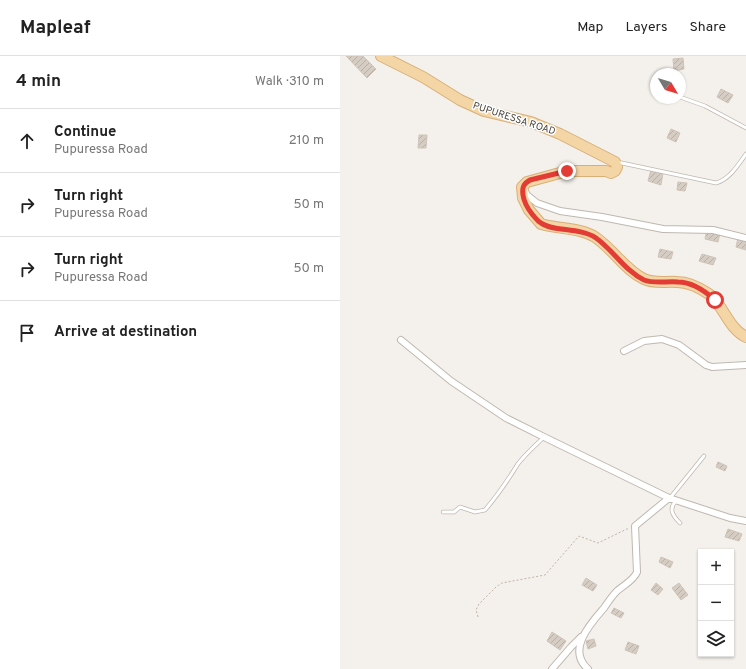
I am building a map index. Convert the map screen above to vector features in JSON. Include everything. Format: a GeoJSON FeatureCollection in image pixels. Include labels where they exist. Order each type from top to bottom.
{"type":"FeatureCollection","features":[{"type":"Feature","properties":{"kind":"main road","name":"PUPURESSA ROAD"},"geometry":{"type":"LineString","coordinates":[[382,56],[423,77],[460,100],[484,110],[531,122],[560,134],[615,162]]}},
{"type":"Feature","properties":{"kind":"main road"},"geometry":{"type":"LineString","coordinates":[[615,162],[617,167],[615,171],[611,173],[606,171],[567,171],[530,180],[522,188],[523,198],[529,210],[541,224],[586,233],[596,238],[636,274],[645,280],[652,282],[680,282],[702,290],[715,300],[731,325],[739,334],[746,337]]}},
{"type":"Feature","properties":{"kind":"street"},"geometry":{"type":"LineString","coordinates":[[522,188],[527,195],[537,203],[560,211],[602,217],[663,229],[713,230],[746,238]]}},
{"type":"Feature","properties":{"kind":"street"},"geometry":{"type":"LineString","coordinates":[[624,350],[644,341],[662,339],[679,345],[712,367],[746,365]]}},
{"type":"Feature","properties":{"kind":"street"},"geometry":{"type":"LineString","coordinates":[[401,340],[452,381],[506,418],[544,438],[676,501],[730,518],[746,521]]}},
{"type":"Feature","properties":{"kind":"street"},"geometry":{"type":"LineString","coordinates":[[552,669],[581,637],[616,591],[636,575],[638,568],[635,526],[670,498]]}},
{"type":"Feature","properties":{"kind":"street"},"geometry":{"type":"LineString","coordinates":[[581,637],[579,653],[582,664],[588,669]]}},
{"type":"Feature","properties":{"kind":"lane"},"geometry":{"type":"LineString","coordinates":[[686,98],[705,106],[746,128]]}},
{"type":"Feature","properties":{"kind":"lane"},"geometry":{"type":"LineString","coordinates":[[615,162],[716,183],[721,182],[732,173],[746,154]]}},
{"type":"Feature","properties":{"kind":"lane"},"geometry":{"type":"LineString","coordinates":[[443,512],[454,512],[460,507],[475,512],[485,510],[503,488],[516,466],[544,438]]}},
{"type":"Feature","properties":{"kind":"lane"},"geometry":{"type":"LineString","coordinates":[[670,498],[704,456]]}},
{"type":"Feature","properties":{"kind":"lane"},"geometry":{"type":"LineString","coordinates":[[676,501],[673,505],[672,512],[673,516],[680,523]]}},
{"type":"Feature","properties":{"kind":"path"},"geometry":{"type":"LineString","coordinates":[[478,617],[476,610],[479,604],[496,587],[502,583],[545,575],[579,536],[598,543],[635,526]]}},
{"type":"Feature","properties":{"kind":"building"},"geometry":{"type":"Polygon","coordinates":[[[346,56],[363,56],[376,69],[367,78],[346,56]]]}},
{"type":"Feature","properties":{"kind":"building"},"geometry":{"type":"Polygon","coordinates":[[[683,58],[684,68],[674,68],[673,59],[683,58]]]}},
{"type":"Feature","properties":{"kind":"building"},"geometry":{"type":"Polygon","coordinates":[[[721,89],[733,95],[728,103],[717,97],[721,89]]]}},
{"type":"Feature","properties":{"kind":"building"},"geometry":{"type":"Polygon","coordinates":[[[671,129],[680,133],[676,142],[667,138],[671,129]]]}},
{"type":"Feature","properties":{"kind":"building"},"geometry":{"type":"Polygon","coordinates":[[[419,135],[427,135],[426,148],[418,148],[419,135]]]}},
{"type":"Feature","properties":{"kind":"building"},"geometry":{"type":"Polygon","coordinates":[[[651,170],[663,173],[661,185],[648,181],[651,170]]]}},
{"type":"Feature","properties":{"kind":"building"},"geometry":{"type":"Polygon","coordinates":[[[678,182],[687,183],[685,191],[677,190],[678,182]]]}},
{"type":"Feature","properties":{"kind":"building"},"geometry":{"type":"Polygon","coordinates":[[[707,230],[720,233],[718,242],[705,239],[707,230]]]}},
{"type":"Feature","properties":{"kind":"building"},"geometry":{"type":"Polygon","coordinates":[[[738,238],[746,240],[746,250],[736,247],[738,238]]]}},
{"type":"Feature","properties":{"kind":"building"},"geometry":{"type":"Polygon","coordinates":[[[660,249],[673,252],[671,259],[658,257],[660,249]]]}},
{"type":"Feature","properties":{"kind":"building"},"geometry":{"type":"Polygon","coordinates":[[[702,254],[716,258],[713,265],[699,261],[702,254]]]}},
{"type":"Feature","properties":{"kind":"building"},"geometry":{"type":"Polygon","coordinates":[[[718,462],[727,466],[725,471],[716,467],[718,462]]]}},
{"type":"Feature","properties":{"kind":"building"},"geometry":{"type":"Polygon","coordinates":[[[728,529],[742,534],[739,541],[725,537],[728,529]]]}},
{"type":"Feature","properties":{"kind":"building"},"geometry":{"type":"Polygon","coordinates":[[[661,557],[673,562],[670,568],[659,562],[661,557]]]}},
{"type":"Feature","properties":{"kind":"building"},"geometry":{"type":"Polygon","coordinates":[[[586,578],[597,585],[593,591],[582,585],[586,578]]]}},
{"type":"Feature","properties":{"kind":"building"},"geometry":{"type":"Polygon","coordinates":[[[656,583],[663,589],[658,595],[651,590],[656,583]]]}},
{"type":"Feature","properties":{"kind":"building"},"geometry":{"type":"Polygon","coordinates":[[[679,583],[688,595],[681,600],[672,588],[679,583]]]}},
{"type":"Feature","properties":{"kind":"building"},"geometry":{"type":"Polygon","coordinates":[[[614,608],[624,613],[621,618],[611,613],[614,608]]]}},
{"type":"Feature","properties":{"kind":"building"},"geometry":{"type":"Polygon","coordinates":[[[552,632],[566,641],[560,650],[547,641],[552,632]]]}},
{"type":"Feature","properties":{"kind":"building"},"geometry":{"type":"Polygon","coordinates":[[[594,639],[596,646],[588,649],[586,641],[594,639]]]}},
{"type":"Feature","properties":{"kind":"building"},"geometry":{"type":"Polygon","coordinates":[[[628,642],[639,646],[636,654],[625,650],[628,642]]]}},
{"type":"Feature","properties":{"kind":"route"},"geometry":{"type":"LineString","coordinates":[[567,171],[530,180],[522,188],[523,198],[529,210],[541,224],[586,233],[596,238],[636,274],[645,280],[652,282],[680,282],[697,287],[708,293],[715,300]]}}]}
